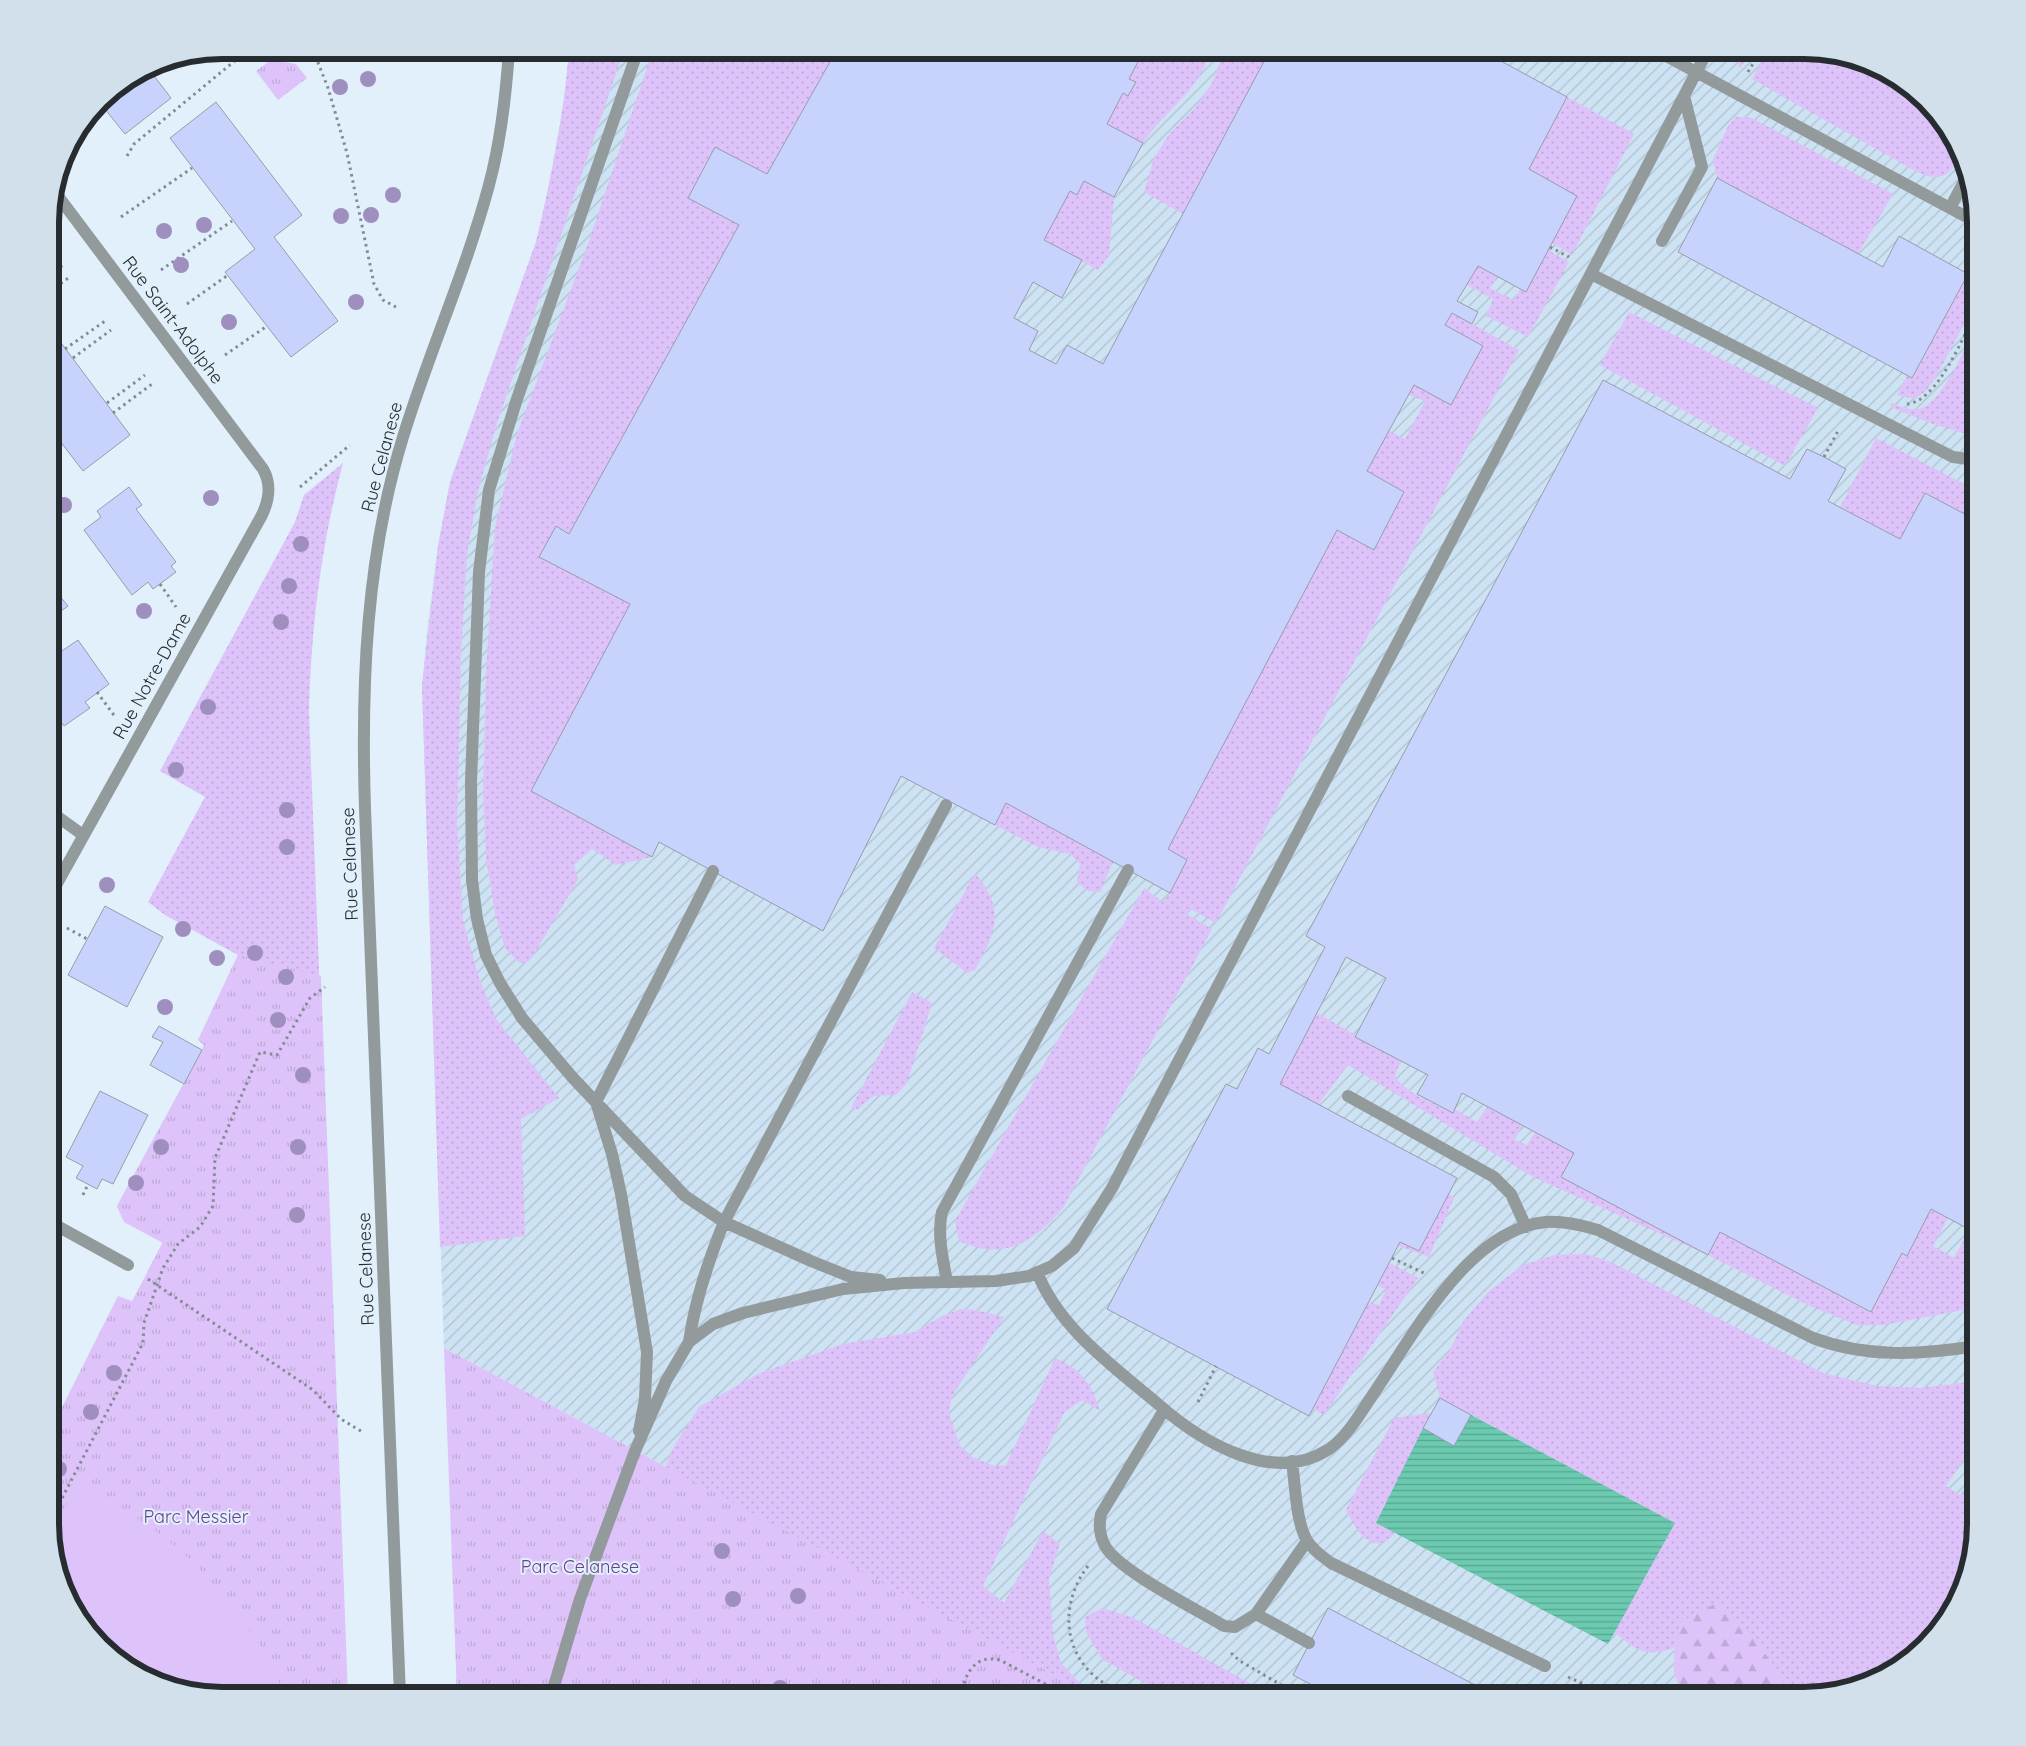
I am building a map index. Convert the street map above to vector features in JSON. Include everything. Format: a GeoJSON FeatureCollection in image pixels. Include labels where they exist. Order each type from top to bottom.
{"type":"FeatureCollection","features":[{"type":"Feature","properties":{"kind":"street","name":"Rue Celanese"},"geometry":{"type":"LineString","coordinates":[[400,1687],[365,809],[365,661],[371,595],[386,503],[403,437],[476,232],[489,184],[503,111],[508,59]]}},
{"type":"Feature","properties":{"kind":"street"},"geometry":{"type":"LineString","coordinates":[[635,59],[489,490],[484,520],[478,592],[470,831],[472,880],[477,919],[486,955],[500,984],[522,1018],[596,1102],[685,1196],[724,1222],[851,1277],[904,1283]]}},
{"type":"Feature","properties":{"kind":"street"},"geometry":{"type":"LineString","coordinates":[[1671,59],[1967,217]]}},
{"type":"Feature","properties":{"kind":"street"},"geometry":{"type":"LineString","coordinates":[[554,1687],[580,1599],[635,1451],[666,1381],[689,1342],[713,1324],[743,1314],[843,1289],[904,1283],[996,1282],[1028,1276],[1052,1266],[1074,1248],[1112,1188],[1703,59]]}},
{"type":"Feature","properties":{"kind":"street"},"geometry":{"type":"LineString","coordinates":[[1662,241],[1702,167],[1684,96]]}},
{"type":"Feature","properties":{"kind":"street"},"geometry":{"type":"LineString","coordinates":[[1950,208],[1963,184]]}},
{"type":"Feature","properties":{"kind":"street","name":"Rue Saint-Adolphe"},"geometry":{"type":"LineString","coordinates":[[60,199],[263,469]]}},
{"type":"Feature","properties":{"kind":"street"},"geometry":{"type":"LineString","coordinates":[[1591,274],[1952,456],[1967,458]]}},
{"type":"Feature","properties":{"kind":"street","name":"Rue Notre-Dame"},"geometry":{"type":"LineString","coordinates":[[59,879],[262,515],[267,504],[269,486],[263,469]]}},
{"type":"Feature","properties":{"kind":"street"},"geometry":{"type":"LineString","coordinates":[[689,1342],[693,1313],[706,1268],[724,1222],[946,805]]}},
{"type":"Feature","properties":{"kind":"street"},"geometry":{"type":"LineString","coordinates":[[59,817],[83,835]]}},
{"type":"Feature","properties":{"kind":"street"},"geometry":{"type":"LineString","coordinates":[[948,1282],[941,1245],[940,1224],[942,1212],[1128,870]]}},
{"type":"Feature","properties":{"kind":"street"},"geometry":{"type":"LineString","coordinates":[[635,1451],[645,1399],[647,1352],[621,1194],[612,1154],[596,1102],[713,871]]}},
{"type":"Feature","properties":{"kind":"street"},"geometry":{"type":"LineString","coordinates":[[1348,1096],[1494,1177],[1511,1194],[1526,1226]]}},
{"type":"Feature","properties":{"kind":"street"},"geometry":{"type":"LineString","coordinates":[[1037,1272],[1047,1296],[1066,1322],[1164,1410],[1186,1427],[1218,1447],[1247,1458],[1266,1461],[1292,1462],[1319,1454],[1335,1444],[1356,1420],[1449,1285],[1482,1252],[1500,1239],[1526,1226],[1561,1222],[1598,1230],[1813,1338],[1832,1345],[1877,1353],[1900,1354],[1937,1352],[1967,1347]]}},
{"type":"Feature","properties":{"kind":"street"},"geometry":{"type":"LineString","coordinates":[[59,1227],[128,1266]]}},
{"type":"Feature","properties":{"kind":"street"},"geometry":{"type":"LineString","coordinates":[[1164,1410],[1101,1514],[1099,1529],[1104,1546],[1126,1567],[1224,1626],[1235,1627],[1256,1614],[1307,1541]]}},
{"type":"Feature","properties":{"kind":"street"},"geometry":{"type":"LineString","coordinates":[[1292,1462],[1301,1523],[1307,1541],[1318,1553],[1331,1563],[1544,1666]]}},
{"type":"Feature","properties":{"kind":"street"},"geometry":{"type":"LineString","coordinates":[[1256,1614],[1309,1643]]}},
{"type":"Feature","properties":{"kind":"path"},"geometry":{"type":"LineString","coordinates":[[127,156],[134,144],[237,59]]}},
{"type":"Feature","properties":{"kind":"path"},"geometry":{"type":"LineString","coordinates":[[317,59],[328,88],[347,153],[374,284],[384,300],[396,306]]}},
{"type":"Feature","properties":{"kind":"path"},"geometry":{"type":"LineString","coordinates":[[121,217],[192,168]]}},
{"type":"Feature","properties":{"kind":"path"},"geometry":{"type":"LineString","coordinates":[[161,270],[232,221]]}},
{"type":"Feature","properties":{"kind":"path"},"geometry":{"type":"LineString","coordinates":[[59,268],[63,265]]}},
{"type":"Feature","properties":{"kind":"path"},"geometry":{"type":"LineString","coordinates":[[186,304],[228,275]]}},
{"type":"Feature","properties":{"kind":"path"},"geometry":{"type":"LineString","coordinates":[[59,284],[70,276]]}},
{"type":"Feature","properties":{"kind":"path"},"geometry":{"type":"LineString","coordinates":[[66,349],[105,322]]}},
{"type":"Feature","properties":{"kind":"path"},"geometry":{"type":"LineString","coordinates":[[225,355],[267,326]]}},
{"type":"Feature","properties":{"kind":"path"},"geometry":{"type":"LineString","coordinates":[[1901,402],[1908,404],[1918,402],[1929,393],[1942,376],[1967,329]]}},
{"type":"Feature","properties":{"kind":"path"},"geometry":{"type":"LineString","coordinates":[[73,358],[111,330]]}},
{"type":"Feature","properties":{"kind":"path"},"geometry":{"type":"LineString","coordinates":[[106,403],[145,375]]}},
{"type":"Feature","properties":{"kind":"path"},"geometry":{"type":"LineString","coordinates":[[113,413],[152,384]]}},
{"type":"Feature","properties":{"kind":"path"},"geometry":{"type":"LineString","coordinates":[[1824,457],[1852,406]]}},
{"type":"Feature","properties":{"kind":"path"},"geometry":{"type":"LineString","coordinates":[[300,487],[350,445]]}},
{"type":"Feature","properties":{"kind":"path"},"geometry":{"type":"LineString","coordinates":[[160,584],[176,607]]}},
{"type":"Feature","properties":{"kind":"path"},"geometry":{"type":"LineString","coordinates":[[97,692],[116,718]]}},
{"type":"Feature","properties":{"kind":"path"},"geometry":{"type":"LineString","coordinates":[[68,928],[87,939]]}},
{"type":"Feature","properties":{"kind":"path"},"geometry":{"type":"LineString","coordinates":[[59,1504],[143,1343],[144,1323],[156,1284],[178,1244],[200,1227],[213,1206],[215,1158],[260,1052],[277,1055],[310,998],[325,987]]}},
{"type":"Feature","properties":{"kind":"path"},"geometry":{"type":"LineString","coordinates":[[83,1195],[88,1184]]}},
{"type":"Feature","properties":{"kind":"path"},"geometry":{"type":"LineString","coordinates":[[1392,1258],[1449,1285]]}},
{"type":"Feature","properties":{"kind":"path"},"geometry":{"type":"LineString","coordinates":[[146,1277],[313,1390],[341,1419]]}},
{"type":"Feature","properties":{"kind":"path"},"geometry":{"type":"LineString","coordinates":[[1186,1427],[1216,1366]]}},
{"type":"Feature","properties":{"kind":"path"},"geometry":{"type":"LineString","coordinates":[[1104,1546],[1075,1585],[1068,1608],[1068,1625],[1074,1648],[1083,1662],[1098,1679],[1112,1687]]}},
{"type":"Feature","properties":{"kind":"path"},"geometry":{"type":"LineString","coordinates":[[1224,1626],[1223,1642],[1240,1661],[1285,1687]]}},
{"type":"Feature","properties":{"kind":"path"},"geometry":{"type":"LineString","coordinates":[[963,1687],[966,1674],[973,1665],[982,1660],[992,1658],[1000,1660],[1051,1687]]}},
{"type":"Feature","properties":{"kind":"path"},"geometry":{"type":"LineString","coordinates":[[1544,1666],[1590,1687]]}},
{"type":"Feature","properties":{"kind":"shaded area"},"geometry":{"type":"Polygon","coordinates":[[[568,59],[1804,59],[1826,60],[1867,71],[1904,92],[1934,122],[1959,169],[1966,200],[1967,222],[1967,1524],[1964,1556],[1959,1577],[1950,1596],[1934,1624],[1904,1654],[1857,1679],[1826,1686],[1804,1687],[1077,1687],[444,1348],[422,686],[427,632],[438,546],[450,482],[536,242],[546,201],[566,90],[568,59]]]}},
{"type":"Feature","properties":{"kind":"shaded area"},"geometry":{"type":"Polygon","coordinates":[[[1471,1415],[1675,1523],[1608,1644],[1376,1523],[1423,1428],[1454,1446],[1471,1415]]]}},
{"type":"Feature","properties":{"kind":"green space"},"geometry":{"type":"Polygon","coordinates":[[[568,59],[621,59],[496,426],[478,491],[467,554],[461,653],[457,824],[463,920],[479,978],[496,1019],[559,1098],[521,1119],[525,1236],[440,1247],[422,686],[438,546],[450,482],[536,242],[547,195],[564,99],[568,59]]]}},
{"type":"Feature","properties":{"kind":"green space"},"geometry":{"type":"Polygon","coordinates":[[[650,59],[832,59],[767,174],[714,147],[688,198],[739,225],[569,534],[556,526],[539,557],[630,604],[652,857],[616,865],[592,849],[574,865],[578,880],[533,956],[526,963],[518,962],[505,948],[495,913],[486,858],[483,793],[486,674],[495,527],[517,434],[589,241],[650,59]]]}},
{"type":"Feature","properties":{"kind":"green space"},"geometry":{"type":"Polygon","coordinates":[[[1139,59],[1207,59],[1199,77],[1191,88],[1143,143],[1107,124],[1123,93],[1128,96],[1135,82],[1129,79],[1139,59]]]}},
{"type":"Feature","properties":{"kind":"green space"},"geometry":{"type":"Polygon","coordinates":[[[1221,59],[1265,59],[1183,214],[1144,192],[1154,158],[1170,133],[1195,108],[1212,83],[1221,59]]]}},
{"type":"Feature","properties":{"kind":"green space"},"geometry":{"type":"Polygon","coordinates":[[[1736,59],[1746,59],[1740,69],[1736,59]]]}},
{"type":"Feature","properties":{"kind":"green space"},"geometry":{"type":"Polygon","coordinates":[[[1763,59],[1826,60],[1867,71],[1904,92],[1920,106],[1934,122],[1956,163],[1944,176],[1932,177],[1917,172],[1752,79],[1763,59]]]}},
{"type":"Feature","properties":{"kind":"green space"},"geometry":{"type":"Polygon","coordinates":[[[271,60],[296,64],[307,78],[278,100],[256,71],[271,60]]]}},
{"type":"Feature","properties":{"kind":"green space"},"geometry":{"type":"Polygon","coordinates":[[[1567,97],[1634,134],[1572,255],[1552,243],[1529,169],[1567,97]]]}},
{"type":"Feature","properties":{"kind":"green space"},"geometry":{"type":"Polygon","coordinates":[[[1736,117],[1752,118],[1893,194],[1858,254],[1717,178],[1713,160],[1728,126],[1736,117]]]}},
{"type":"Feature","properties":{"kind":"green space"},"geometry":{"type":"Polygon","coordinates":[[[1084,181],[1114,197],[1109,256],[1098,270],[1044,240],[1070,191],[1077,195],[1084,181]]]}},
{"type":"Feature","properties":{"kind":"green space"},"geometry":{"type":"Polygon","coordinates":[[[1548,250],[1569,262],[1528,337],[1486,316],[1493,299],[1467,285],[1478,266],[1497,276],[1490,288],[1514,300],[1520,289],[1526,292],[1548,250]]]}},
{"type":"Feature","properties":{"kind":"green space"},"geometry":{"type":"Polygon","coordinates":[[[1967,276],[1967,319],[1936,377],[1926,391],[1914,399],[1897,395],[1907,376],[1913,378],[1967,276]]]}},
{"type":"Feature","properties":{"kind":"green space"},"geometry":{"type":"Polygon","coordinates":[[[1629,312],[1818,408],[1785,466],[1600,365],[1629,312]]]}},
{"type":"Feature","properties":{"kind":"green space"},"geometry":{"type":"Polygon","coordinates":[[[1452,313],[1519,350],[1216,923],[1190,909],[1187,914],[1212,929],[1063,1208],[1041,1230],[1017,1245],[1004,1249],[990,1249],[975,1247],[959,1241],[955,1221],[1144,888],[1163,902],[1170,893],[1168,849],[1337,530],[1374,550],[1404,492],[1367,471],[1389,431],[1405,439],[1425,401],[1409,395],[1414,385],[1482,346],[1445,325],[1452,313]]]}},
{"type":"Feature","properties":{"kind":"green space"},"geometry":{"type":"Polygon","coordinates":[[[1967,345],[1967,434],[1933,424],[1890,407],[1892,403],[1918,409],[1930,403],[1946,384],[1967,345]]]}},
{"type":"Feature","properties":{"kind":"green space"},"geometry":{"type":"Polygon","coordinates":[[[1876,438],[1967,485],[1967,515],[1925,493],[1900,539],[1840,507],[1876,438]]]}},
{"type":"Feature","properties":{"kind":"green space"},"geometry":{"type":"Polygon","coordinates":[[[343,463],[323,556],[312,649],[309,712],[336,1407],[147,1272],[163,1242],[124,1222],[117,1206],[202,1050],[204,1045],[198,1040],[238,955],[165,915],[148,902],[205,797],[160,771],[295,522],[304,495],[343,463]]]}},
{"type":"Feature","properties":{"kind":"green space"},"geometry":{"type":"Polygon","coordinates":[[[1006,803],[1113,862],[1100,892],[1088,891],[1077,882],[1080,864],[1070,854],[1038,847],[995,825],[1006,803]]]}},
{"type":"Feature","properties":{"kind":"green space"},"geometry":{"type":"Polygon","coordinates":[[[975,873],[991,898],[994,921],[988,944],[975,970],[967,973],[934,948],[975,873]]]}},
{"type":"Feature","properties":{"kind":"green space","name":"Parc Messier"},"geometry":{"type":"Polygon","coordinates":[[[238,955],[321,976],[348,1687],[222,1687],[200,1686],[169,1679],[122,1654],[106,1640],[86,1615],[64,1567],[59,1535],[59,1413],[118,1296],[132,1301],[163,1243],[124,1222],[117,1206],[202,1050],[204,1045],[198,1040],[238,955]]]}},
{"type":"Feature","properties":{"kind":"green space"},"geometry":{"type":"Polygon","coordinates":[[[912,992],[932,1003],[907,1083],[896,1095],[873,1096],[857,1110],[851,1108],[912,992]]]}},
{"type":"Feature","properties":{"kind":"green space"},"geometry":{"type":"Polygon","coordinates":[[[1317,1013],[1401,1061],[1395,1075],[1404,1087],[1420,1097],[1453,1113],[1455,1109],[1477,1122],[1487,1107],[1522,1125],[1515,1140],[1527,1145],[1535,1132],[1574,1153],[1561,1177],[1720,1232],[1871,1312],[1902,1253],[1907,1256],[1931,1209],[1948,1218],[1933,1246],[1954,1258],[1967,1234],[1967,1308],[1964,1310],[1883,1325],[1857,1325],[1812,1307],[1708,1255],[1533,1177],[1348,1065],[1318,1105],[1280,1084],[1317,1013]]]}},
{"type":"Feature","properties":{"kind":"green space"},"geometry":{"type":"Polygon","coordinates":[[[1449,1194],[1454,1198],[1429,1257],[1398,1246],[1400,1242],[1419,1251],[1449,1194]]]}},
{"type":"Feature","properties":{"kind":"green space"},"geometry":{"type":"Polygon","coordinates":[[[1586,1254],[1613,1263],[1823,1373],[1877,1386],[1920,1388],[1967,1382],[1967,1456],[1946,1486],[1960,1495],[1967,1485],[1966,1546],[1959,1577],[1950,1596],[1934,1624],[1920,1640],[1904,1654],[1857,1679],[1826,1686],[1786,1687],[1769,1659],[1682,1622],[1674,1648],[1664,1651],[1648,1652],[1635,1648],[1614,1632],[1674,1523],[1440,1398],[1433,1372],[1449,1352],[1464,1320],[1489,1291],[1523,1265],[1555,1255],[1586,1254]]]}},
{"type":"Feature","properties":{"kind":"green space"},"geometry":{"type":"Polygon","coordinates":[[[1390,1263],[1418,1278],[1324,1415],[1313,1409],[1369,1302],[1379,1305],[1386,1290],[1377,1285],[1390,1263]]]}},
{"type":"Feature","properties":{"kind":"green space"},"geometry":{"type":"Polygon","coordinates":[[[961,1309],[976,1310],[1004,1317],[952,1396],[949,1413],[959,1444],[972,1457],[995,1466],[1006,1465],[1055,1358],[1079,1372],[1089,1385],[1097,1401],[1100,1411],[1082,1400],[1064,1413],[983,1586],[1004,1603],[1043,1531],[1060,1544],[1049,1579],[1053,1634],[1061,1663],[1083,1687],[1078,1687],[1045,1670],[615,1589],[673,1448],[699,1407],[758,1374],[843,1344],[915,1332],[942,1316],[961,1309]]]}},
{"type":"Feature","properties":{"kind":"green space","name":"Parc Celanese"},"geometry":{"type":"Polygon","coordinates":[[[444,1348],[1077,1687],[457,1687],[444,1348]]]}},
{"type":"Feature","properties":{"kind":"green space"},"geometry":{"type":"Polygon","coordinates":[[[1431,1413],[1376,1523],[1395,1533],[1380,1543],[1366,1539],[1354,1526],[1346,1510],[1394,1418],[1431,1413]]]}},
{"type":"Feature","properties":{"kind":"green space"},"geometry":{"type":"Polygon","coordinates":[[[78,1483],[153,1529],[193,1563],[230,1604],[262,1650],[281,1687],[222,1687],[190,1684],[169,1679],[122,1654],[92,1624],[67,1577],[59,1535],[59,1518],[78,1483]]]}},
{"type":"Feature","properties":{"kind":"green space"},"geometry":{"type":"Polygon","coordinates":[[[1715,1604],[1739,1621],[1759,1644],[1786,1687],[1680,1687],[1674,1674],[1674,1648],[1682,1622],[1715,1604]]]}},
{"type":"Feature","properties":{"kind":"green space"},"geometry":{"type":"Polygon","coordinates":[[[1102,1608],[1132,1617],[1256,1687],[1151,1687],[1102,1659],[1086,1632],[1085,1617],[1102,1608]]]}},
{"type":"Feature","properties":{"kind":"building"},"geometry":{"type":"Polygon","coordinates":[[[832,59],[1139,59],[1129,79],[1136,82],[1128,96],[1123,93],[1107,124],[1143,143],[1114,197],[1084,181],[1077,195],[1070,191],[1044,240],[1082,260],[1062,298],[1033,282],[1014,318],[1038,331],[1029,350],[1056,364],[1067,345],[1103,364],[1265,59],[1502,59],[1501,61],[1567,97],[1529,169],[1577,196],[1526,292],[1478,266],[1457,301],[1478,312],[1472,324],[1452,313],[1445,325],[1483,346],[1451,405],[1414,385],[1367,471],[1404,492],[1374,550],[1337,530],[1168,849],[1187,860],[1170,893],[1006,803],[995,825],[901,776],[823,931],[659,842],[652,857],[531,791],[630,604],[539,557],[556,526],[569,534],[739,225],[688,198],[715,147],[767,174],[832,59]]]}},
{"type":"Feature","properties":{"kind":"building"},"geometry":{"type":"Polygon","coordinates":[[[153,74],[171,98],[125,134],[104,109],[131,86],[153,74]]]}},
{"type":"Feature","properties":{"kind":"building"},"geometry":{"type":"Polygon","coordinates":[[[216,102],[302,215],[274,237],[338,321],[291,357],[225,272],[255,249],[170,138],[216,102]]]}},
{"type":"Feature","properties":{"kind":"building"},"geometry":{"type":"Polygon","coordinates":[[[1717,178],[1883,267],[1899,236],[1967,273],[1967,276],[1912,378],[1678,252],[1717,178]]]}},
{"type":"Feature","properties":{"kind":"building"},"geometry":{"type":"Polygon","coordinates":[[[59,340],[130,435],[83,471],[59,440],[59,340]]]}},
{"type":"Feature","properties":{"kind":"building"},"geometry":{"type":"Polygon","coordinates":[[[1603,380],[1790,479],[1807,449],[1824,457],[1846,469],[1828,501],[1900,539],[1925,493],[1967,515],[1967,1228],[1931,1209],[1907,1256],[1902,1253],[1871,1312],[1720,1232],[1708,1255],[1561,1177],[1574,1153],[1462,1093],[1453,1113],[1417,1094],[1428,1075],[1355,1037],[1386,978],[1346,957],[1280,1084],[1457,1178],[1419,1251],[1400,1242],[1309,1416],[1107,1309],[1226,1084],[1237,1089],[1258,1048],[1269,1054],[1325,947],[1306,936],[1603,380]]]}},
{"type":"Feature","properties":{"kind":"building"},"geometry":{"type":"Polygon","coordinates":[[[129,487],[142,505],[136,509],[176,562],[171,566],[176,572],[153,589],[148,582],[132,595],[84,530],[101,517],[97,511],[129,487]]]}},
{"type":"Feature","properties":{"kind":"building"},"geometry":{"type":"Polygon","coordinates":[[[59,595],[68,606],[59,612],[59,595]]]}},
{"type":"Feature","properties":{"kind":"building"},"geometry":{"type":"Polygon","coordinates":[[[78,640],[109,684],[85,702],[90,708],[64,726],[59,719],[59,653],[78,640]]]}},
{"type":"Feature","properties":{"kind":"building"},"geometry":{"type":"Polygon","coordinates":[[[105,906],[163,937],[127,1007],[68,975],[105,906]]]}},
{"type":"Feature","properties":{"kind":"building"},"geometry":{"type":"Polygon","coordinates":[[[159,1026],[202,1050],[184,1084],[150,1065],[163,1042],[152,1037],[159,1026]]]}},
{"type":"Feature","properties":{"kind":"building"},"geometry":{"type":"Polygon","coordinates":[[[100,1091],[148,1115],[113,1184],[102,1179],[97,1189],[76,1178],[83,1166],[66,1157],[100,1091]]]}},
{"type":"Feature","properties":{"kind":"building"},"geometry":{"type":"Polygon","coordinates":[[[1440,1398],[1471,1415],[1454,1446],[1423,1428],[1440,1398]]]}},
{"type":"Feature","properties":{"kind":"building"},"geometry":{"type":"Polygon","coordinates":[[[1328,1608],[1479,1687],[1316,1687],[1293,1675],[1328,1608]]]}}]}
